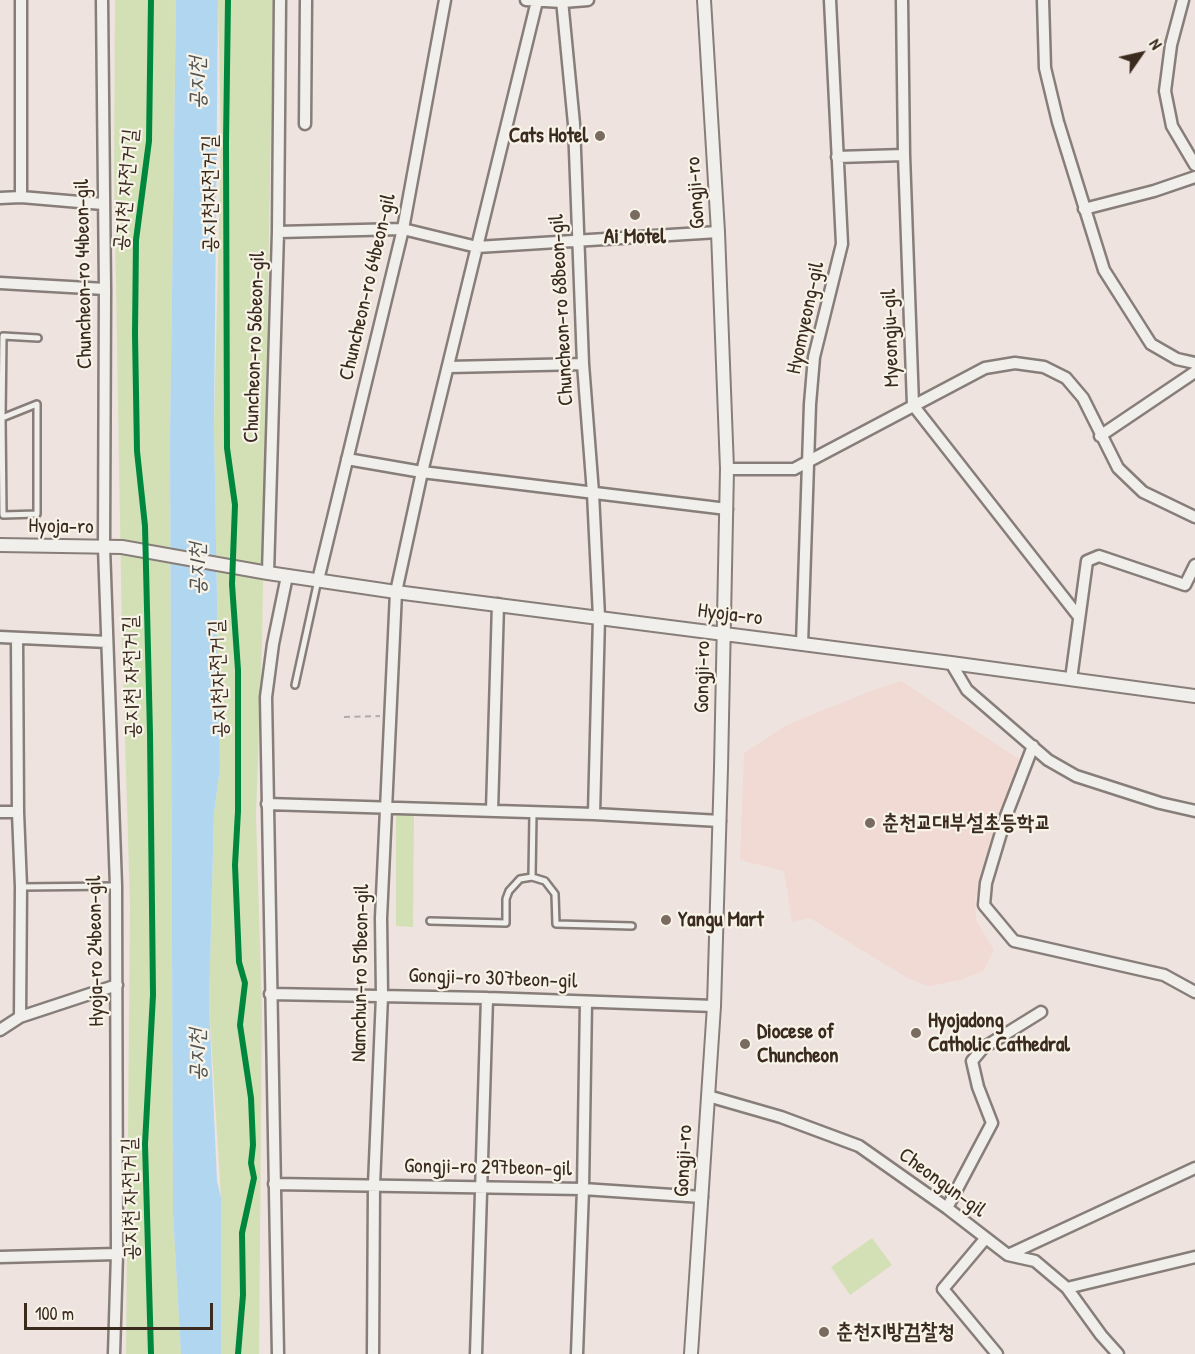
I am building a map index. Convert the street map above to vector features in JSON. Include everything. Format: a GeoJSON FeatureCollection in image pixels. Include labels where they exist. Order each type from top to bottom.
{"type":"FeatureCollection","features":[{"type":"Feature","properties":{"kind":"street"},"geometry":{"type":"LineString","coordinates":[[21,0],[21,197]]}},
{"type":"Feature","properties":{"kind":"street","name":"Chuncheon-ro 44beon-gil"},"geometry":{"type":"LineString","coordinates":[[102,0],[105,289],[104,547]]}},
{"type":"Feature","properties":{"kind":"street","name":"Chuncheon-ro 56beon-gil"},"geometry":{"type":"LineString","coordinates":[[264,572],[278,232],[280,0]]}},
{"type":"Feature","properties":{"kind":"street"},"geometry":{"type":"LineString","coordinates":[[305,124],[306,0]]}},
{"type":"Feature","properties":{"kind":"street","name":"Chuncheon-ro 64beon-gil"},"geometry":{"type":"LineString","coordinates":[[318,580],[403,229],[446,0]]}},
{"type":"Feature","properties":{"kind":"street"},"geometry":{"type":"LineString","coordinates":[[531,1],[588,0]]}},
{"type":"Feature","properties":{"kind":"street","name":"Gongji-ro"},"geometry":{"type":"LineString","coordinates":[[691,1354],[714,1006],[727,510],[718,232],[704,0]]}},
{"type":"Feature","properties":{"kind":"street","name":"Hyomyeong-gil"},"geometry":{"type":"LineString","coordinates":[[802,644],[814,357],[842,244],[830,0]]}},
{"type":"Feature","properties":{"kind":"street","name":"Myeongju-gil"},"geometry":{"type":"LineString","coordinates":[[902,0],[904,155],[913,405],[1079,617]]}},
{"type":"Feature","properties":{"kind":"street"},"geometry":{"type":"LineString","coordinates":[[1042,0],[1045,69],[1084,209],[1104,270],[1151,344],[1177,358],[1195,363]]}},
{"type":"Feature","properties":{"kind":"street"},"geometry":{"type":"LineString","coordinates":[[1183,0],[1171,45],[1165,91],[1172,126],[1195,165]]}},
{"type":"Feature","properties":{"kind":"street","name":"Namchun-ro 51beon-gil"},"geometry":{"type":"LineString","coordinates":[[373,1354],[374,1185],[382,996],[381,918],[396,592],[422,472],[477,247],[531,1]]}},
{"type":"Feature","properties":{"kind":"street","name":"Chuncheon-ro 68beon-gil"},"geometry":{"type":"LineString","coordinates":[[562,1],[574,124],[583,363],[593,493],[599,617],[594,814]]}},
{"type":"Feature","properties":{"kind":"street"},"geometry":{"type":"LineString","coordinates":[[837,157],[904,155]]}},
{"type":"Feature","properties":{"kind":"street"},"geometry":{"type":"LineString","coordinates":[[1084,209],[1154,191],[1195,177]]}},
{"type":"Feature","properties":{"kind":"street"},"geometry":{"type":"LineString","coordinates":[[0,198],[21,197],[103,204]]}},
{"type":"Feature","properties":{"kind":"street"},"geometry":{"type":"LineString","coordinates":[[278,232],[403,229],[477,247],[718,232]]}},
{"type":"Feature","properties":{"kind":"street"},"geometry":{"type":"LineString","coordinates":[[0,283],[105,289]]}},
{"type":"Feature","properties":{"kind":"street"},"geometry":{"type":"LineString","coordinates":[[449,367],[583,363]]}},
{"type":"Feature","properties":{"kind":"street"},"geometry":{"type":"LineString","coordinates":[[727,469],[794,469],[985,368],[1015,363],[1044,368],[1066,378],[1083,398],[1118,468],[1143,492],[1195,517]]}},
{"type":"Feature","properties":{"kind":"street"},"geometry":{"type":"LineString","coordinates":[[1100,436],[1195,372]]}},
{"type":"Feature","properties":{"kind":"street"},"geometry":{"type":"LineString","coordinates":[[347,459],[422,472],[727,510]]}},
{"type":"Feature","properties":{"kind":"street","name":"Hyoja-ro"},"geometry":{"type":"LineString","coordinates":[[0,545],[122,547],[287,576],[396,592],[1195,696]]}},
{"type":"Feature","properties":{"kind":"street","name":"Hyoja-ro 24beon-gil"},"geometry":{"type":"LineString","coordinates":[[104,547],[116,886],[117,1254],[114,1354]]}},
{"type":"Feature","properties":{"kind":"street"},"geometry":{"type":"LineString","coordinates":[[1071,679],[1087,561],[1099,556],[1185,585],[1195,565]]}},
{"type":"Feature","properties":{"kind":"street"},"geometry":{"type":"LineString","coordinates":[[278,1354],[273,1184],[266,697],[273,644],[287,576]]}},
{"type":"Feature","properties":{"kind":"street"},"geometry":{"type":"LineString","coordinates":[[492,811],[498,604]]}},
{"type":"Feature","properties":{"kind":"street"},"geometry":{"type":"LineString","coordinates":[[0,637],[107,642]]}},
{"type":"Feature","properties":{"kind":"street"},"geometry":{"type":"LineString","coordinates":[[17,639],[18,812],[21,886],[20,1017]]}},
{"type":"Feature","properties":{"kind":"street"},"geometry":{"type":"LineString","coordinates":[[951,663],[967,690],[1048,760],[1076,776],[1160,804],[1195,811]]}},
{"type":"Feature","properties":{"kind":"street"},"geometry":{"type":"LineString","coordinates":[[1034,747],[1006,816],[986,883],[984,905],[1014,941],[1164,975],[1195,993]]}},
{"type":"Feature","properties":{"kind":"street"},"geometry":{"type":"LineString","coordinates":[[267,804],[594,814],[720,821]]}},
{"type":"Feature","properties":{"kind":"street"},"geometry":{"type":"LineString","coordinates":[[0,812],[18,812]]}},
{"type":"Feature","properties":{"kind":"street"},"geometry":{"type":"LineString","coordinates":[[0,1030],[20,1017],[117,985]]}},
{"type":"Feature","properties":{"kind":"street","name":"Gongji-ro 307beon-gil"},"geometry":{"type":"LineString","coordinates":[[270,994],[487,998],[714,1006]]}},
{"type":"Feature","properties":{"kind":"street"},"geometry":{"type":"LineString","coordinates":[[476,1354],[487,998]]}},
{"type":"Feature","properties":{"kind":"street"},"geometry":{"type":"LineString","coordinates":[[577,1354],[586,1002]]}},
{"type":"Feature","properties":{"kind":"street"},"geometry":{"type":"LineString","coordinates":[[947,1208],[992,1123],[978,1087],[972,1061],[983,1048],[1041,1012]]}},
{"type":"Feature","properties":{"kind":"street","name":"Cheongun-gil"},"geometry":{"type":"LineString","coordinates":[[708,1096],[781,1117],[859,1146],[947,1208],[1008,1255],[1035,1262],[1067,1288],[1101,1335],[1118,1354]]}},
{"type":"Feature","properties":{"kind":"street"},"geometry":{"type":"LineString","coordinates":[[1008,1255],[1195,1168]]}},
{"type":"Feature","properties":{"kind":"street","name":"Gongji-ro 297beon-gil"},"geometry":{"type":"LineString","coordinates":[[273,1184],[583,1189],[702,1197]]}},
{"type":"Feature","properties":{"kind":"street"},"geometry":{"type":"LineString","coordinates":[[985,1239],[943,1289],[997,1354]]}},
{"type":"Feature","properties":{"kind":"street"},"geometry":{"type":"LineString","coordinates":[[0,1257],[117,1254]]}},
{"type":"Feature","properties":{"kind":"street"},"geometry":{"type":"LineString","coordinates":[[1067,1288],[1195,1257]]}},
{"type":"Feature","properties":{"kind":"lane"},"geometry":{"type":"LineString","coordinates":[[1,418],[37,404],[37,514],[3,514],[1,418],[3,336],[38,338]]}},
{"type":"Feature","properties":{"kind":"lane"},"geometry":{"type":"LineString","coordinates":[[295,685],[318,580]]}},
{"type":"Feature","properties":{"kind":"lane"},"geometry":{"type":"LineString","coordinates":[[532,877],[533,813]]}},
{"type":"Feature","properties":{"kind":"lane"},"geometry":{"type":"LineString","coordinates":[[430,921],[506,923],[508,891],[520,879],[532,877],[544,881],[555,894],[556,924],[632,926]]}},
{"type":"Feature","properties":{"kind":"lane"},"geometry":{"type":"LineString","coordinates":[[21,886],[116,886]]}},
{"type":"Feature","properties":{"kind":"path"},"geometry":{"type":"LineString","coordinates":[[344,717],[389,716]]}},
{"type":"Feature","properties":{"kind":"shaded area","name":"춘천교대부설초등학교"},"geometry":{"type":"Polygon","coordinates":[[[901,681],[1022,761],[1000,811],[998,834],[975,899],[976,920],[994,950],[983,971],[960,980],[929,986],[909,979],[810,918],[792,922],[784,871],[740,860],[744,753],[787,725],[901,681]]]}},
{"type":"Feature","properties":{"kind":"green space"},"geometry":{"type":"Polygon","coordinates":[[[115,0],[176,0],[170,436],[173,1214],[181,1354],[126,1354],[130,905],[122,639],[114,165],[115,0]]]}},
{"type":"Feature","properties":{"kind":"green space"},"geometry":{"type":"Polygon","coordinates":[[[218,0],[273,0],[262,643],[256,815],[262,1010],[259,1354],[221,1354],[221,1197],[209,1005],[214,813],[220,768],[214,427],[221,139],[218,0]]]}},
{"type":"Feature","properties":{"kind":"green space"},"geometry":{"type":"Polygon","coordinates":[[[396,813],[414,813],[413,927],[396,926],[396,813]]]}},
{"type":"Feature","properties":{"kind":"green space"},"geometry":{"type":"Polygon","coordinates":[[[872,1238],[892,1265],[850,1295],[831,1267],[872,1238]]]}},
{"type":"Feature","properties":{"kind":"water","name":"공지천"},"geometry":{"type":"Polygon","coordinates":[[[176,0],[218,0],[214,427],[220,768],[214,813],[209,1005],[217,1181],[221,1197],[221,1354],[181,1354],[173,1214],[170,436],[176,0]]]}},
{"type":"Feature","properties":{"kind":"cycle path","name":"공지천 자전거길"},"geometry":{"type":"LineString","coordinates":[[151,0],[149,141],[136,240],[135,334],[137,451],[145,526],[150,734],[153,995],[145,1144],[151,1354]]}},
{"type":"Feature","properties":{"kind":"cycle path","name":"공지천자전거길"},"geometry":{"type":"LineString","coordinates":[[228,0],[227,448],[235,505],[232,584],[238,670],[238,811],[235,865],[239,962],[245,983],[240,1025],[251,1098],[253,1145],[251,1163],[254,1178],[242,1233],[243,1295],[238,1354]]}},
{"type":"Feature","properties":{"kind":"place","name":"Cats Hotel"},"geometry":{"type":"Point","coordinates":[600,136]}},
{"type":"Feature","properties":{"kind":"place","name":"Ai Motel"},"geometry":{"type":"Point","coordinates":[635,215]}},
{"type":"Feature","properties":{"kind":"place","name":"춘천교대부설초등학교"},"geometry":{"type":"Point","coordinates":[870,823]}},
{"type":"Feature","properties":{"kind":"place","name":"Yangu Mart"},"geometry":{"type":"Point","coordinates":[666,920]}},
{"type":"Feature","properties":{"kind":"place","name":"Hyojadong Catholic Cathedral"},"geometry":{"type":"Point","coordinates":[916,1033]}},
{"type":"Feature","properties":{"kind":"place","name":"Diocese of Chuncheon"},"geometry":{"type":"Point","coordinates":[745,1044]}},
{"type":"Feature","properties":{"kind":"place","name":"춘천지방검찰청"},"geometry":{"type":"Point","coordinates":[824,1332]}}]}
